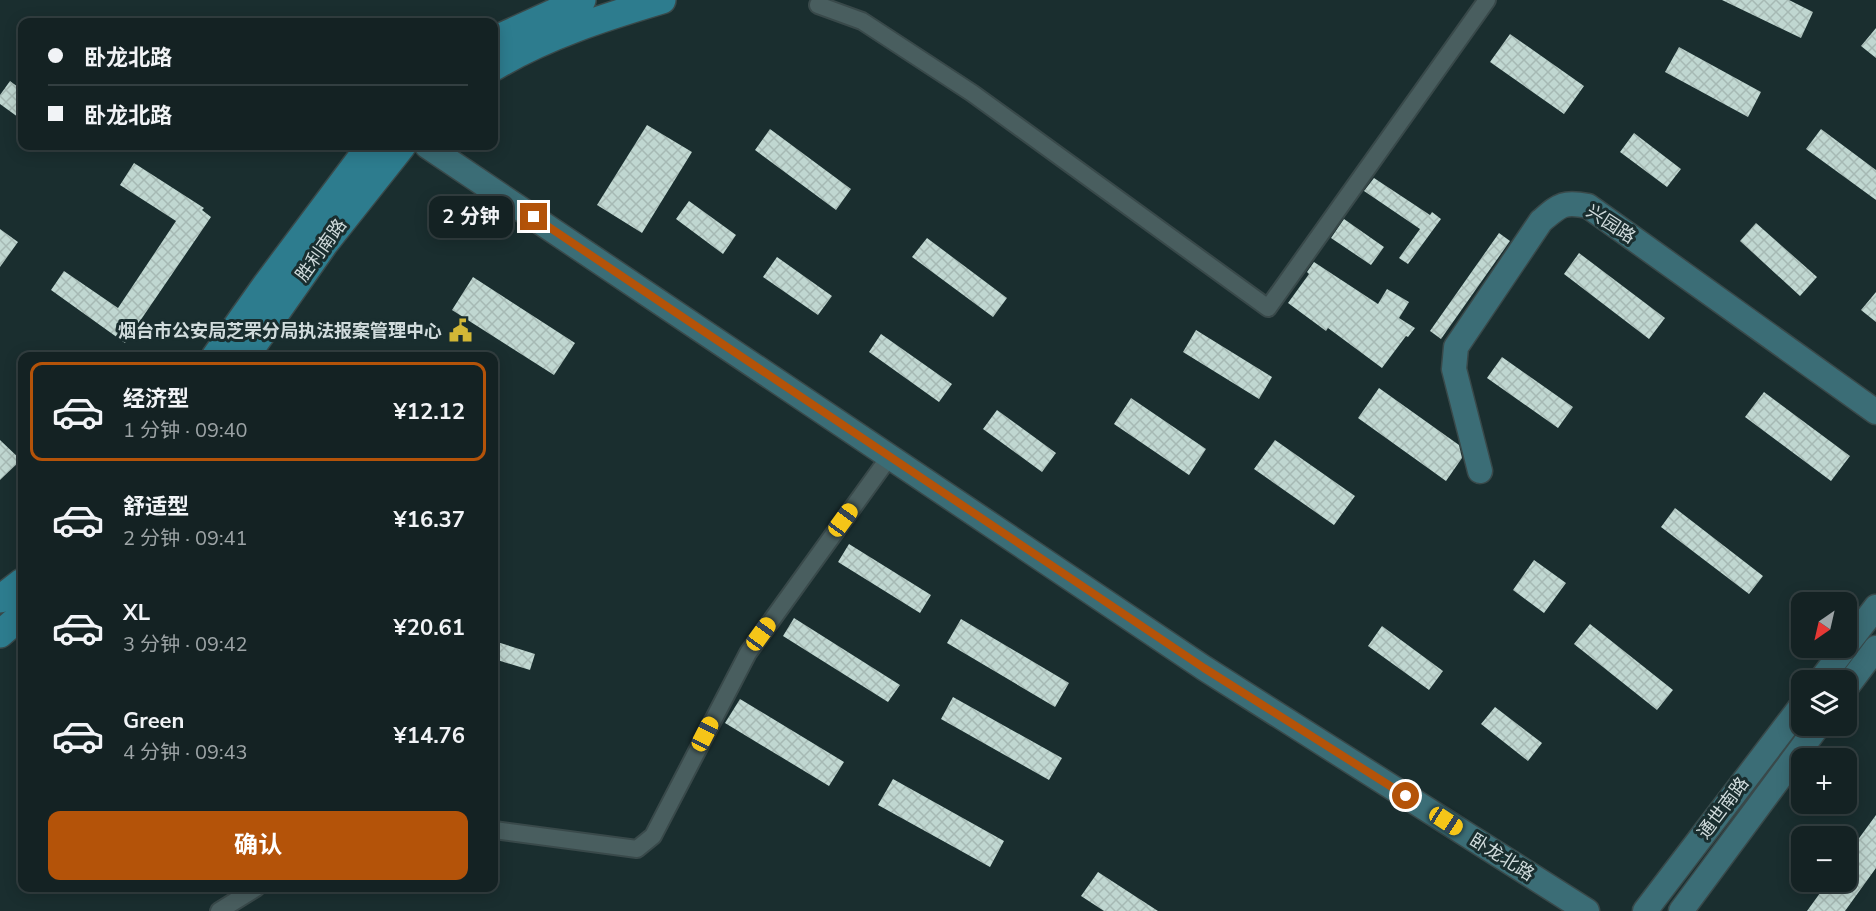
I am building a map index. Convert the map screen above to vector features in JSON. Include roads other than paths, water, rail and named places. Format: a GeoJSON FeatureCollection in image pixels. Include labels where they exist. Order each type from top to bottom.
{"type":"FeatureCollection","features":[{"type":"Feature","properties":{"kind":"main road"},"geometry":{"type":"LineString","coordinates":[[498,38],[582,0]]}},
{"type":"Feature","properties":{"kind":"main road"},"geometry":{"type":"LineString","coordinates":[[498,65],[542,43],[617,13],[662,0]]}},
{"type":"Feature","properties":{"kind":"main road","name":"胜利南路"},"geometry":{"type":"LineString","coordinates":[[219,352],[367,150]]}},
{"type":"Feature","properties":{"kind":"main road","name":"胜利南路"},"geometry":{"type":"LineString","coordinates":[[249,352],[325,243],[399,150]]}},
{"type":"Feature","properties":{"kind":"main road"},"geometry":{"type":"LineString","coordinates":[[0,599],[18,585]]}},
{"type":"Feature","properties":{"kind":"main road"},"geometry":{"type":"LineString","coordinates":[[0,634],[18,618]]}},
{"type":"Feature","properties":{"kind":"street"},"geometry":{"type":"LineString","coordinates":[[818,5],[862,21],[972,93],[1268,308],[1487,0]]}},
{"type":"Feature","properties":{"kind":"street","name":"卧龙北路"},"geometry":{"type":"LineString","coordinates":[[433,150],[1204,668],[1587,911]]}},
{"type":"Feature","properties":{"kind":"street","name":"兴园路"},"geometry":{"type":"LineString","coordinates":[[1480,471],[1454,369],[1456,347],[1541,221],[1557,207],[1570,202],[1588,206],[1876,412]]}},
{"type":"Feature","properties":{"kind":"street"},"geometry":{"type":"LineString","coordinates":[[498,831],[636,849],[653,836],[748,652],[890,456]]}},
{"type":"Feature","properties":{"kind":"street"},"geometry":{"type":"LineString","coordinates":[[1857,632],[1876,607]]}},
{"type":"Feature","properties":{"kind":"street"},"geometry":{"type":"LineString","coordinates":[[1857,673],[1876,648]]}},
{"type":"Feature","properties":{"kind":"street"},"geometry":{"type":"LineString","coordinates":[[1828,670],[1838,658]]}},
{"type":"Feature","properties":{"kind":"street","name":"通世南路"},"geometry":{"type":"LineString","coordinates":[[1645,911],[1791,719]]}},
{"type":"Feature","properties":{"kind":"street","name":"通世南路"},"geometry":{"type":"LineString","coordinates":[[1681,911],[1811,736]]}},
{"type":"Feature","properties":{"kind":"street"},"geometry":{"type":"LineString","coordinates":[[219,911],[250,892]]}},
{"type":"Feature","properties":{"kind":"place","name":"烟台市公安局芝罘分局执法报案管理中心"},"geometry":{"type":"Point","coordinates":[460,331]}}]}
